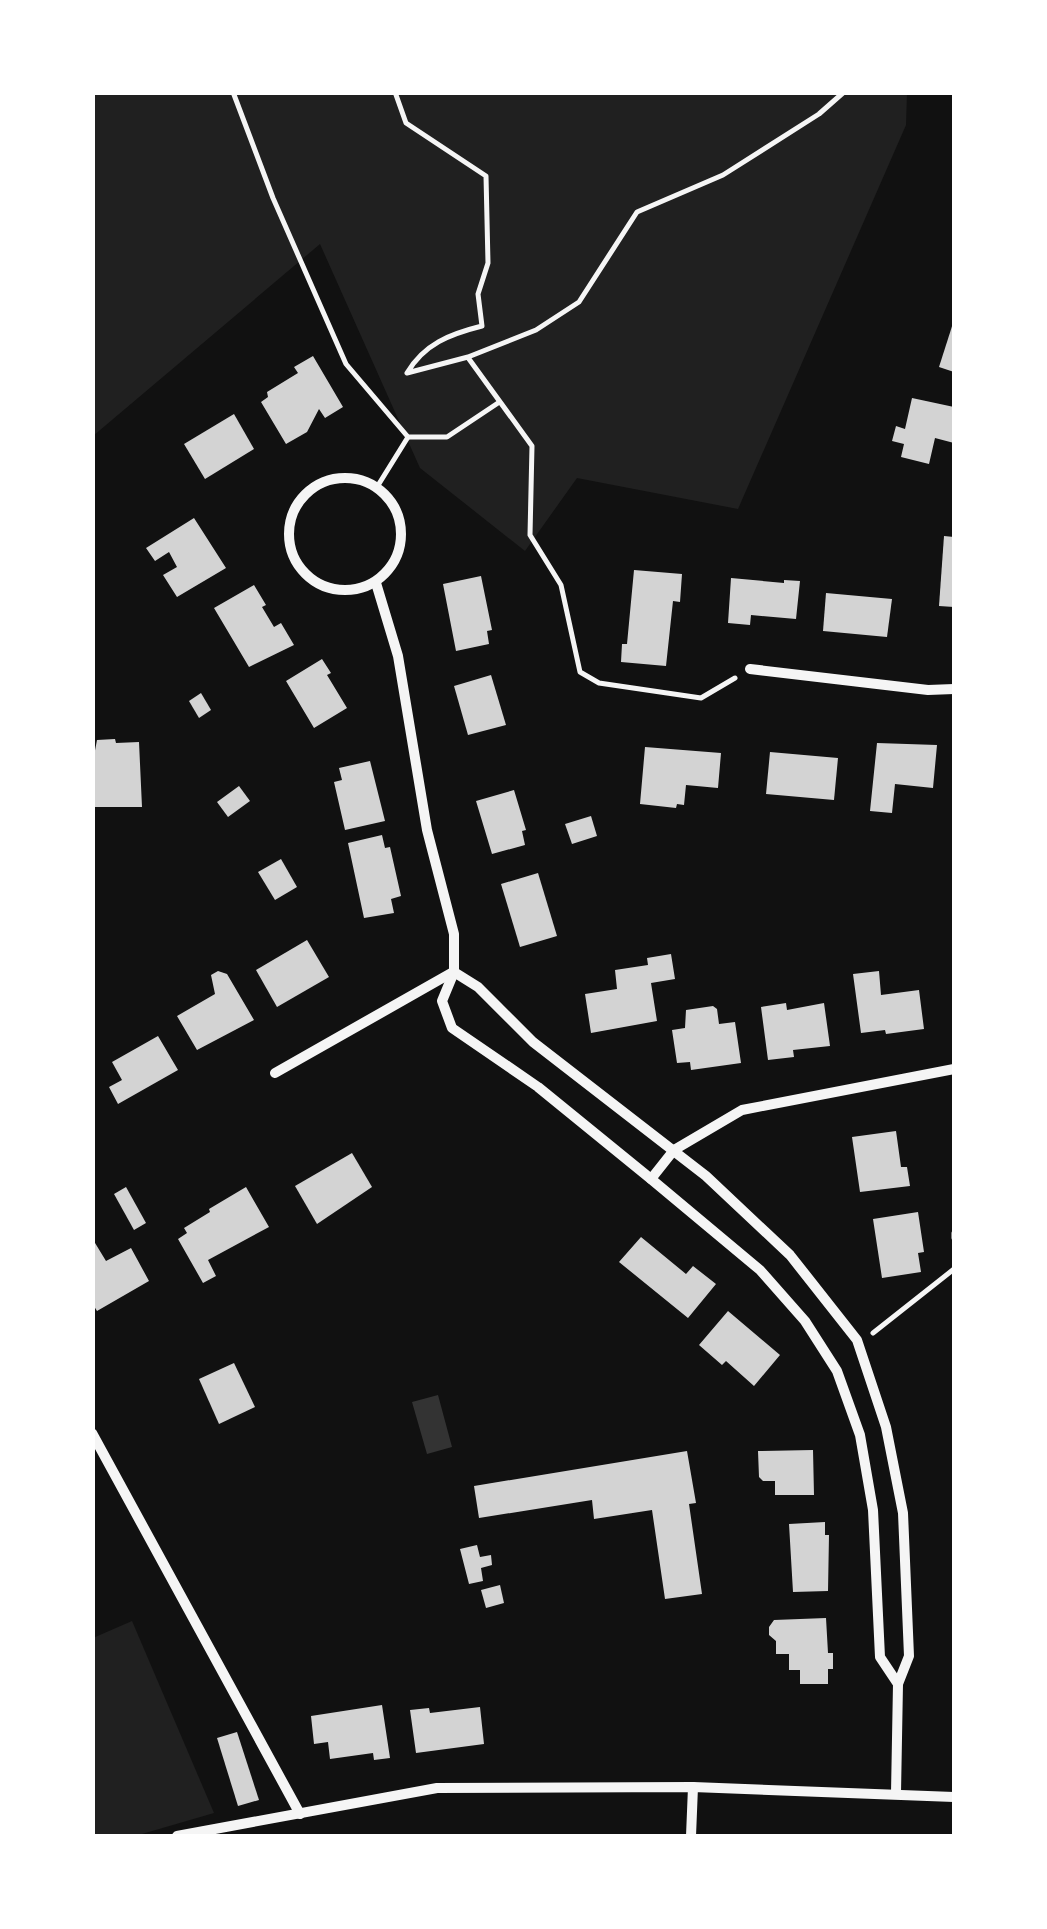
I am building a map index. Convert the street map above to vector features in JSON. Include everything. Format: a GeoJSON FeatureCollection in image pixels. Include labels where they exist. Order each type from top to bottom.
{"type":"FeatureCollection","features":[{"type":"Feature","properties":{"kind":"street"},"geometry":{"type":"LineString","coordinates":[[360,479],[377,487],[399,516],[402,535],[399,554],[389,570],[376,582],[358,590],[340,591],[306,576],[289,543],[289,524],[295,506],[323,482],[360,479]]}},
{"type":"Feature","properties":{"kind":"street"},"geometry":{"type":"LineString","coordinates":[[376,582],[398,656],[427,830],[454,934],[454,972],[442,1002],[452,1028],[538,1087],[760,1270],[805,1320],[837,1371],[860,1434],[873,1510],[880,1657],[898,1684]]}},
{"type":"Feature","properties":{"kind":"street"},"geometry":{"type":"LineString","coordinates":[[750,669],[928,690],[954,689]]}},
{"type":"Feature","properties":{"kind":"street"},"geometry":{"type":"LineString","coordinates":[[275,1073],[454,972]]}},
{"type":"Feature","properties":{"kind":"street"},"geometry":{"type":"LineString","coordinates":[[454,972],[478,988],[533,1042],[674,1150],[790,1255],[857,1340],[886,1427],[903,1512],[909,1656],[898,1684],[896,1793]]}},
{"type":"Feature","properties":{"kind":"street"},"geometry":{"type":"LineString","coordinates":[[651,1180],[674,1150],[742,1110],[954,1069]]}},
{"type":"Feature","properties":{"kind":"street"},"geometry":{"type":"LineString","coordinates":[[92,1433],[300,1814]]}},
{"type":"Feature","properties":{"kind":"street"},"geometry":{"type":"LineString","coordinates":[[177,1836],[437,1788],[692,1788],[954,1797]]}},
{"type":"Feature","properties":{"kind":"street"},"geometry":{"type":"LineString","coordinates":[[691,1836],[692,1788]]}},
{"type":"Feature","properties":{"kind":"path"},"geometry":{"type":"LineString","coordinates":[[233,92],[346,364],[408,437],[447,437],[498,403]]}},
{"type":"Feature","properties":{"kind":"path"},"geometry":{"type":"LineString","coordinates":[[395,92],[406,123],[486,176],[488,264],[478,294],[482,326],[452,334],[418,353],[407,373],[468,357],[536,330],[578,302],[637,212],[723,175],[819,114],[844,92]]}},
{"type":"Feature","properties":{"kind":"path"},"geometry":{"type":"LineString","coordinates":[[468,357],[532,446],[530,535],[561,585],[580,672],[599,683],[701,698],[750,669]]}},
{"type":"Feature","properties":{"kind":"path"},"geometry":{"type":"LineString","coordinates":[[377,487],[408,437]]}},
{"type":"Feature","properties":{"kind":"path"},"geometry":{"type":"LineString","coordinates":[[857,1340],[879,1330],[954,1269]]}},
{"type":"Feature","properties":{"kind":"shaded area"},"geometry":{"type":"Polygon","coordinates":[[[93,93],[907,93],[906,125],[738,509],[577,478],[525,551],[420,468],[320,244],[93,436],[93,93]]]}},
{"type":"Feature","properties":{"kind":"shaded area"},"geometry":{"type":"Polygon","coordinates":[[[438,1395],[452,1447],[427,1454],[412,1402],[438,1395]]]}},
{"type":"Feature","properties":{"kind":"shaded area"},"geometry":{"type":"Polygon","coordinates":[[[132,1621],[214,1813],[135,1836],[93,1836],[93,1638],[132,1621]]]}},
{"type":"Feature","properties":{"kind":"building"},"geometry":{"type":"Polygon","coordinates":[[[954,320],[954,372],[939,367],[954,320]]]}},
{"type":"Feature","properties":{"kind":"building"},"geometry":{"type":"Polygon","coordinates":[[[313,356],[343,407],[325,418],[319,409],[307,432],[286,444],[261,402],[268,397],[267,392],[298,373],[294,367],[313,356]]]}},
{"type":"Feature","properties":{"kind":"building"},"geometry":{"type":"Polygon","coordinates":[[[912,398],[954,407],[954,443],[935,438],[929,464],[901,457],[904,444],[892,441],[896,426],[905,429],[912,398]]]}},
{"type":"Feature","properties":{"kind":"building"},"geometry":{"type":"Polygon","coordinates":[[[234,414],[254,449],[205,479],[184,444],[234,414]]]}},
{"type":"Feature","properties":{"kind":"building"},"geometry":{"type":"Polygon","coordinates":[[[194,518],[226,568],[177,597],[163,575],[177,567],[169,552],[155,561],[146,548],[194,518]]]}},
{"type":"Feature","properties":{"kind":"building"},"geometry":{"type":"Polygon","coordinates":[[[944,536],[954,537],[954,607],[939,606],[944,536]]]}},
{"type":"Feature","properties":{"kind":"building"},"geometry":{"type":"Polygon","coordinates":[[[634,570],[682,574],[680,602],[673,601],[666,666],[621,662],[622,644],[627,644],[634,570]]]}},
{"type":"Feature","properties":{"kind":"building"},"geometry":{"type":"Polygon","coordinates":[[[481,576],[492,630],[487,631],[489,644],[456,651],[443,584],[481,576]]]}},
{"type":"Feature","properties":{"kind":"building"},"geometry":{"type":"Polygon","coordinates":[[[731,578],[800,581],[796,619],[751,615],[750,625],[728,623],[731,578]]]}},
{"type":"Feature","properties":{"kind":"building"},"geometry":{"type":"Polygon","coordinates":[[[254,585],[274,627],[281,623],[294,645],[249,667],[214,608],[254,585]]]}},
{"type":"Feature","properties":{"kind":"building"},"geometry":{"type":"Polygon","coordinates":[[[826,593],[892,599],[887,637],[823,631],[826,593]]]}},
{"type":"Feature","properties":{"kind":"building"},"geometry":{"type":"Polygon","coordinates":[[[322,659],[347,708],[314,728],[286,681],[322,659]]]}},
{"type":"Feature","properties":{"kind":"building"},"geometry":{"type":"Polygon","coordinates":[[[491,675],[506,725],[468,735],[454,686],[491,675]]]}},
{"type":"Feature","properties":{"kind":"building"},"geometry":{"type":"Polygon","coordinates":[[[201,693],[211,710],[199,718],[189,701],[201,693]]]}},
{"type":"Feature","properties":{"kind":"building"},"geometry":{"type":"Polygon","coordinates":[[[115,739],[116,743],[139,742],[142,807],[95,807],[93,761],[97,740],[115,739]]]}},
{"type":"Feature","properties":{"kind":"building"},"geometry":{"type":"Polygon","coordinates":[[[877,743],[937,745],[933,788],[895,784],[892,813],[870,811],[877,743]]]}},
{"type":"Feature","properties":{"kind":"building"},"geometry":{"type":"Polygon","coordinates":[[[645,747],[721,753],[718,788],[686,785],[684,805],[677,804],[676,808],[640,804],[645,747]]]}},
{"type":"Feature","properties":{"kind":"building"},"geometry":{"type":"Polygon","coordinates":[[[770,752],[838,758],[834,800],[766,794],[770,752]]]}},
{"type":"Feature","properties":{"kind":"building"},"geometry":{"type":"Polygon","coordinates":[[[370,761],[385,821],[345,830],[334,782],[342,780],[339,768],[370,761]]]}},
{"type":"Feature","properties":{"kind":"building"},"geometry":{"type":"Polygon","coordinates":[[[239,786],[250,801],[228,817],[217,802],[239,786]]]}},
{"type":"Feature","properties":{"kind":"building"},"geometry":{"type":"Polygon","coordinates":[[[514,790],[526,830],[522,831],[525,845],[492,854],[476,801],[514,790]]]}},
{"type":"Feature","properties":{"kind":"building"},"geometry":{"type":"Polygon","coordinates":[[[591,816],[597,836],[572,844],[565,824],[591,816]]]}},
{"type":"Feature","properties":{"kind":"building"},"geometry":{"type":"Polygon","coordinates":[[[382,835],[385,848],[390,847],[401,896],[391,899],[394,913],[364,918],[348,843],[382,835]]]}},
{"type":"Feature","properties":{"kind":"building"},"geometry":{"type":"Polygon","coordinates":[[[281,859],[297,887],[275,900],[258,872],[281,859]]]}},
{"type":"Feature","properties":{"kind":"building"},"geometry":{"type":"Polygon","coordinates":[[[538,873],[557,936],[520,947],[501,884],[538,873]]]}},
{"type":"Feature","properties":{"kind":"building"},"geometry":{"type":"Polygon","coordinates":[[[307,940],[329,977],[277,1007],[256,970],[307,940]]]}},
{"type":"Feature","properties":{"kind":"building"},"geometry":{"type":"Polygon","coordinates":[[[671,954],[675,979],[651,983],[657,1021],[591,1033],[585,994],[617,989],[615,970],[648,965],[647,958],[671,954]]]}},
{"type":"Feature","properties":{"kind":"building"},"geometry":{"type":"Polygon","coordinates":[[[218,971],[227,974],[254,1020],[197,1050],[177,1016],[215,994],[211,975],[218,971]]]}},
{"type":"Feature","properties":{"kind":"building"},"geometry":{"type":"Polygon","coordinates":[[[879,971],[881,995],[919,990],[924,1029],[861,1033],[853,974],[879,971]]]}},
{"type":"Feature","properties":{"kind":"building"},"geometry":{"type":"Polygon","coordinates":[[[786,1003],[787,1010],[824,1003],[830,1046],[793,1050],[794,1057],[768,1060],[761,1007],[786,1003]]]}},
{"type":"Feature","properties":{"kind":"building"},"geometry":{"type":"Polygon","coordinates":[[[713,1006],[719,1024],[735,1022],[741,1063],[691,1070],[690,1062],[677,1063],[672,1030],[685,1028],[686,1010],[713,1006]]]}},
{"type":"Feature","properties":{"kind":"building"},"geometry":{"type":"Polygon","coordinates":[[[158,1036],[178,1070],[118,1104],[109,1087],[122,1080],[112,1062],[158,1036]]]}},
{"type":"Feature","properties":{"kind":"building"},"geometry":{"type":"Polygon","coordinates":[[[896,1131],[901,1167],[907,1167],[910,1186],[860,1192],[852,1137],[896,1131]]]}},
{"type":"Feature","properties":{"kind":"building"},"geometry":{"type":"Polygon","coordinates":[[[352,1153],[372,1187],[317,1224],[295,1186],[352,1153]]]}},
{"type":"Feature","properties":{"kind":"building"},"geometry":{"type":"Polygon","coordinates":[[[126,1187],[146,1223],[134,1230],[114,1194],[126,1187]]]}},
{"type":"Feature","properties":{"kind":"building"},"geometry":{"type":"Polygon","coordinates":[[[246,1187],[269,1227],[208,1260],[216,1276],[203,1283],[178,1239],[187,1233],[184,1228],[246,1187]]]}},
{"type":"Feature","properties":{"kind":"building"},"geometry":{"type":"Polygon","coordinates":[[[918,1212],[924,1252],[918,1253],[921,1272],[882,1278],[873,1219],[918,1212]]]}},
{"type":"Feature","properties":{"kind":"building"},"geometry":{"type":"Polygon","coordinates":[[[641,1237],[686,1274],[693,1266],[716,1284],[688,1318],[619,1262],[641,1237]]]}},
{"type":"Feature","properties":{"kind":"building"},"geometry":{"type":"Polygon","coordinates":[[[92,1238],[106,1261],[131,1248],[149,1281],[97,1311],[92,1303],[92,1238]]]}},
{"type":"Feature","properties":{"kind":"building"},"geometry":{"type":"Polygon","coordinates":[[[728,1311],[780,1355],[754,1386],[726,1361],[722,1365],[699,1345],[728,1311]]]}},
{"type":"Feature","properties":{"kind":"building"},"geometry":{"type":"Polygon","coordinates":[[[234,1363],[255,1407],[219,1424],[199,1379],[234,1363]]]}},
{"type":"Feature","properties":{"kind":"building"},"geometry":{"type":"Polygon","coordinates":[[[813,1450],[814,1495],[775,1495],[775,1481],[759,1477],[758,1451],[813,1450]]]}},
{"type":"Feature","properties":{"kind":"building"},"geometry":{"type":"Polygon","coordinates":[[[687,1451],[696,1503],[689,1504],[702,1594],[665,1599],[652,1510],[594,1519],[592,1500],[479,1518],[474,1486],[687,1451]]]}},
{"type":"Feature","properties":{"kind":"building"},"geometry":{"type":"Polygon","coordinates":[[[825,1522],[825,1535],[829,1535],[828,1591],[793,1592],[789,1524],[825,1522]]]}},
{"type":"Feature","properties":{"kind":"building"},"geometry":{"type":"Polygon","coordinates":[[[477,1545],[480,1557],[491,1555],[492,1565],[481,1568],[483,1581],[469,1584],[460,1549],[477,1545]]]}},
{"type":"Feature","properties":{"kind":"building"},"geometry":{"type":"Polygon","coordinates":[[[500,1585],[504,1603],[486,1608],[481,1590],[500,1585]]]}},
{"type":"Feature","properties":{"kind":"building"},"geometry":{"type":"Polygon","coordinates":[[[826,1618],[828,1653],[833,1653],[828,1684],[800,1684],[800,1670],[789,1670],[789,1654],[776,1654],[776,1641],[769,1635],[769,1627],[774,1620],[826,1618]]]}},
{"type":"Feature","properties":{"kind":"building"},"geometry":{"type":"Polygon","coordinates":[[[382,1705],[390,1758],[374,1760],[373,1753],[330,1759],[328,1742],[314,1744],[311,1716],[382,1705]]]}},
{"type":"Feature","properties":{"kind":"building"},"geometry":{"type":"Polygon","coordinates":[[[480,1707],[484,1744],[416,1753],[410,1710],[429,1708],[430,1713],[480,1707]]]}},
{"type":"Feature","properties":{"kind":"building"},"geometry":{"type":"Polygon","coordinates":[[[237,1732],[259,1800],[238,1806],[217,1738],[237,1732]]]}}]}
